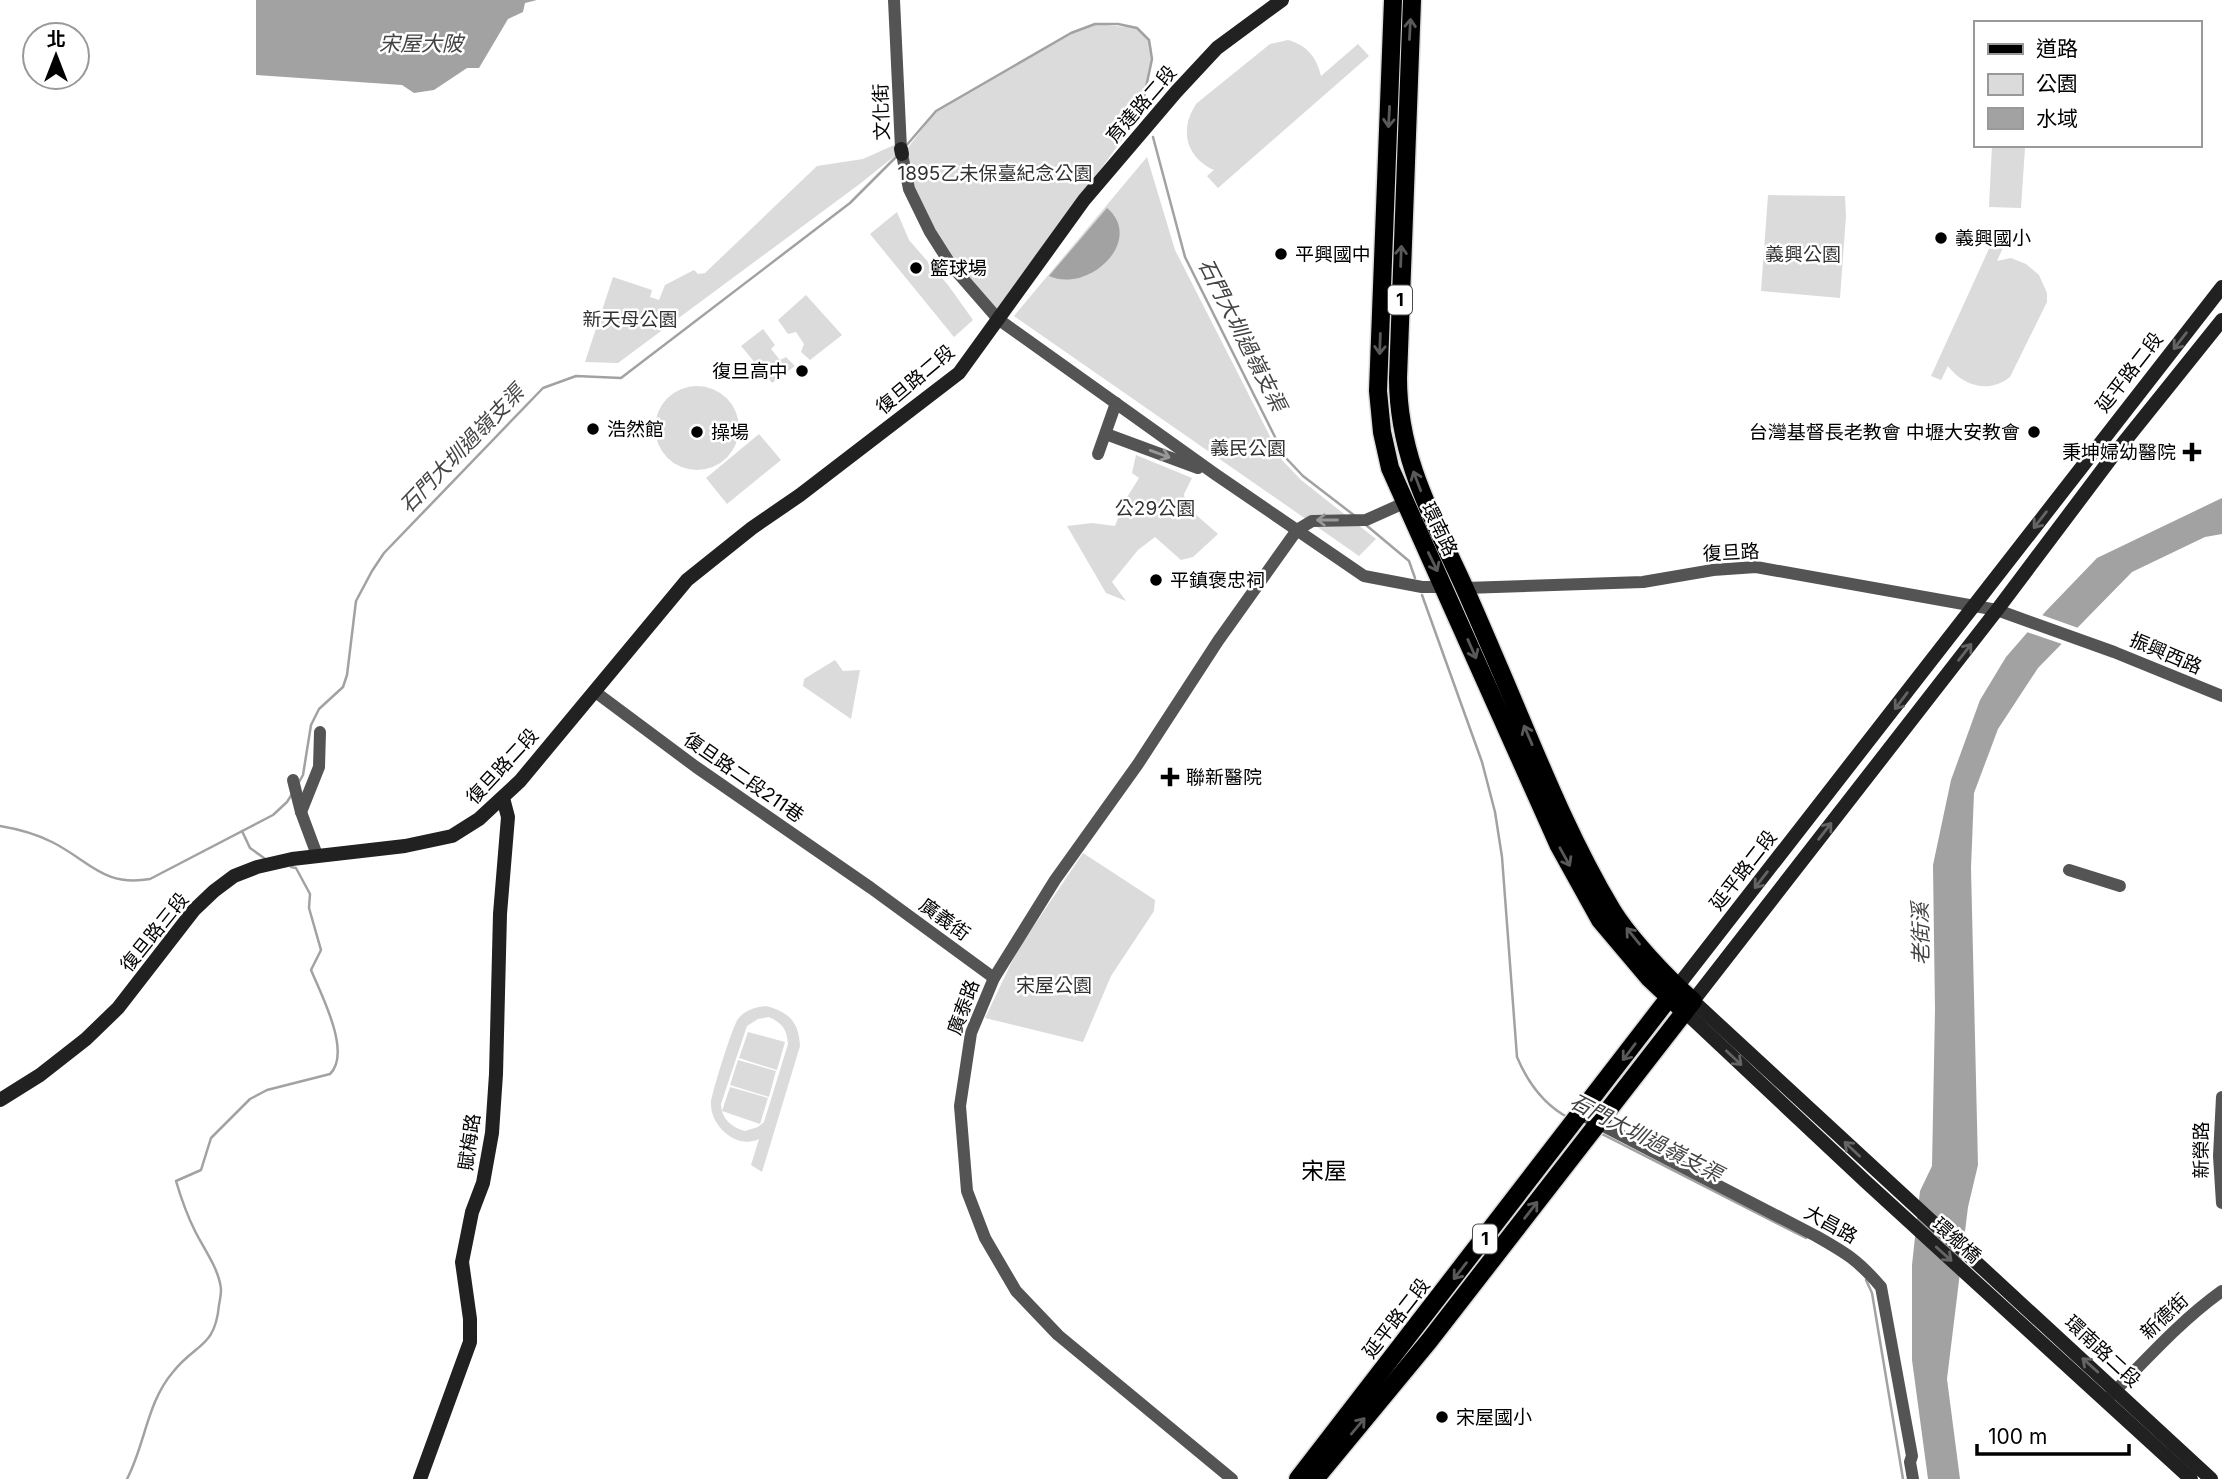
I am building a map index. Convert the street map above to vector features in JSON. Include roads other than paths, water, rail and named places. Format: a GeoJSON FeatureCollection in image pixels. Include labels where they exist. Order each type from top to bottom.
{"type":"FeatureCollection","features":[{"type":"Feature","properties":{"kind":"main road","name":"育達路二段"},"geometry":{"type":"LineString","coordinates":[[998,319],[1084,200],[1177,92],[1217,48],[1282,0]]}},
{"type":"Feature","properties":{"kind":"main road","name":"環南路"},"geometry":{"type":"LineString","coordinates":[[1394,0],[1378,391],[1382,432],[1390,468],[1559,846],[1600,920],[1649,978],[1689,1006]]}},
{"type":"Feature","properties":{"kind":"main road","name":"環南路"},"geometry":{"type":"LineString","coordinates":[[1412,0],[1402,230],[1398,408],[1402,435],[1425,503],[1465,588],[1574,840],[1614,913],[1674,993]]}},
{"type":"Feature","properties":{"kind":"main road"},"geometry":{"type":"LineString","coordinates":[[1384,230],[1402,230]]}},
{"type":"Feature","properties":{"kind":"main road","name":"延平路二段"},"geometry":{"type":"LineString","coordinates":[[1298,1479],[2222,287]]}},
{"type":"Feature","properties":{"kind":"main road","name":"復旦路二段"},"geometry":{"type":"LineString","coordinates":[[452,836],[479,819],[520,781],[687,580],[959,373],[998,319]]}},
{"type":"Feature","properties":{"kind":"main road","name":"延平路二段"},"geometry":{"type":"LineString","coordinates":[[1315,1479],[1429,1341],[1997,610],[2112,457],[2222,320]]}},
{"type":"Feature","properties":{"kind":"main road"},"geometry":{"type":"LineString","coordinates":[[1445,587],[1465,588]]}},
{"type":"Feature","properties":{"kind":"main road","name":"賦梅路"},"geometry":{"type":"LineString","coordinates":[[420,1479],[470,1342],[470,1319],[462,1262],[472,1212],[483,1184],[492,1133],[500,914],[508,817],[503,798]]}},
{"type":"Feature","properties":{"kind":"main road","name":"復旦路三段"},"geometry":{"type":"LineString","coordinates":[[0,1100],[40,1075],[86,1039],[118,1008],[194,910],[234,876],[257,867],[317,855],[405,846],[452,836]]}},
{"type":"Feature","properties":{"kind":"main road","name":"環鄉橋"},"geometry":{"type":"LineString","coordinates":[[1689,1006],[1998,1282]]}},
{"type":"Feature","properties":{"kind":"main road","name":"環鄉橋"},"geometry":{"type":"LineString","coordinates":[[1689,1006],[1896,1210],[1992,1298]]}},
{"type":"Feature","properties":{"kind":"main road","name":"環南路二段"},"geometry":{"type":"LineString","coordinates":[[1998,1282],[2211,1479]]}},
{"type":"Feature","properties":{"kind":"main road","name":"環南路二段"},"geometry":{"type":"LineString","coordinates":[[1992,1298],[2191,1479]]}},
{"type":"Feature","properties":{"kind":"street","name":"文化街"},"geometry":{"type":"LineString","coordinates":[[894,0],[902,151],[909,189],[930,232],[951,265],[998,319]]}},
{"type":"Feature","properties":{"kind":"street"},"geometry":{"type":"LineString","coordinates":[[998,319],[1215,474],[1364,576],[1422,587],[1445,587]]}},
{"type":"Feature","properties":{"kind":"street"},"geometry":{"type":"LineString","coordinates":[[1098,454],[1116,403]]}},
{"type":"Feature","properties":{"kind":"street"},"geometry":{"type":"LineString","coordinates":[[1105,434],[1215,474]]}},
{"type":"Feature","properties":{"kind":"street"},"geometry":{"type":"LineString","coordinates":[[1297,530],[1312,521],[1366,520],[1404,503]]}},
{"type":"Feature","properties":{"kind":"street","name":"廣泰路"},"geometry":{"type":"LineString","coordinates":[[1231,1479],[1058,1335],[1016,1291],[985,1238],[967,1191],[960,1106],[971,1033],[994,978],[1055,880],[1138,764],[1218,641],[1297,530]]}},
{"type":"Feature","properties":{"kind":"street","name":"復旦路"},"geometry":{"type":"LineString","coordinates":[[1465,588],[1643,582],[1713,570],[1756,567],[1997,610]]}},
{"type":"Feature","properties":{"kind":"street","name":"振興西路"},"geometry":{"type":"LineString","coordinates":[[1997,610],[2115,652],[2222,696]]}},
{"type":"Feature","properties":{"kind":"street","name":"復旦路二段211巷"},"geometry":{"type":"LineString","coordinates":[[594,691],[696,767],[874,890]]}},
{"type":"Feature","properties":{"kind":"street"},"geometry":{"type":"LineString","coordinates":[[301,811],[319,767],[320,732]]}},
{"type":"Feature","properties":{"kind":"street"},"geometry":{"type":"LineString","coordinates":[[294,786],[317,855]]}},
{"type":"Feature","properties":{"kind":"street"},"geometry":{"type":"LineString","coordinates":[[2069,870],[2120,886]]}},
{"type":"Feature","properties":{"kind":"street","name":"廣義街"},"geometry":{"type":"LineString","coordinates":[[874,890],[994,978]]}},
{"type":"Feature","properties":{"kind":"street","name":"新榮路"},"geometry":{"type":"LineString","coordinates":[[2222,1097],[2219,1156],[2222,1203]]}},
{"type":"Feature","properties":{"kind":"street","name":"大昌路"},"geometry":{"type":"LineString","coordinates":[[1582,1115],[1816,1236],[1852,1256],[1866,1269],[1881,1287],[1912,1456],[1910,1462],[1913,1479]]}},
{"type":"Feature","properties":{"kind":"street","name":"新德街"},"geometry":{"type":"LineString","coordinates":[[2105,1401],[2164,1340],[2222,1291]]}},
{"type":"Feature","properties":{"kind":"street"},"geometry":{"type":"LineString","coordinates":[[1912,1456],[1918,1479]]}},
{"type":"Feature","properties":{"kind":"water","name":"宋屋大陂"},"geometry":{"type":"Polygon","coordinates":[[[256,0],[537,0],[525,3],[523,12],[508,19],[479,68],[467,68],[434,90],[414,93],[402,85],[256,75],[256,0]]]}},
{"type":"Feature","properties":{"kind":"water"},"geometry":{"type":"Polygon","coordinates":[[[1107,208],[1117,221],[1120,235],[1116,248],[1107,261],[1095,271],[1080,277],[1065,280],[1049,276],[1107,208]]]}},
{"type":"Feature","properties":{"kind":"water"},"geometry":{"type":"Polygon","coordinates":[[[2222,498],[2222,534],[2205,537],[2132,572],[2038,668],[1998,729],[1974,793],[1971,868],[1978,1165],[1968,1207],[1947,1379],[1960,1479],[1928,1479],[1912,1360],[1912,1265],[1920,1191],[1932,1166],[1935,1010],[1933,865],[1951,780],[1980,700],[2006,657],[2046,611],[2097,558],[2222,498]]]}},
{"type":"Feature","properties":{"kind":"waterway","name":"石門大圳過嶺支渠"},"geometry":{"type":"LineString","coordinates":[[905,147],[936,111],[1071,33],[1095,24],[1118,24],[1137,28],[1149,40],[1152,59],[1144,97]]}},
{"type":"Feature","properties":{"kind":"waterway","name":"石門大圳過嶺支渠"},"geometry":{"type":"LineString","coordinates":[[1153,137],[1185,257],[1285,457],[1303,476],[1355,516]]}},
{"type":"Feature","properties":{"kind":"waterway","name":"石門大圳過嶺支渠"},"geometry":{"type":"LineString","coordinates":[[299,782],[303,775],[311,725],[319,709],[343,687],[347,675],[356,601],[384,553],[543,388],[576,376],[621,378],[850,203],[898,155]]}},
{"type":"Feature","properties":{"kind":"waterway","name":"石門大圳過嶺支渠"},"geometry":{"type":"LineString","coordinates":[[1366,525],[1409,561],[1415,578]]}},
{"type":"Feature","properties":{"kind":"waterway","name":"石門大圳過嶺支渠"},"geometry":{"type":"LineString","coordinates":[[1422,595],[1482,762],[1495,812],[1502,857],[1517,1057],[1538,1092],[1552,1107],[1569,1118]]}},
{"type":"Feature","properties":{"kind":"waterway","name":"石門大圳過嶺支渠"},"geometry":{"type":"LineString","coordinates":[[0,826],[46,839],[108,876],[120,879],[150,879],[273,815],[292,794]]}},
{"type":"Feature","properties":{"kind":"waterway"},"geometry":{"type":"LineString","coordinates":[[242,831],[250,848],[264,858]]}},
{"type":"Feature","properties":{"kind":"waterway"},"geometry":{"type":"LineString","coordinates":[[127,1479],[164,1384],[181,1363],[209,1337],[217,1319],[220,1282],[189,1219],[176,1181],[201,1170],[211,1138],[250,1099],[267,1090],[330,1074],[336,1064],[336,1038],[311,970],[321,950],[309,908],[310,894],[296,868],[291,867]]}},
{"type":"Feature","properties":{"kind":"waterway","name":"石門大圳過嶺支渠"},"geometry":{"type":"LineString","coordinates":[[1600,1133],[1806,1238]]}},
{"type":"Feature","properties":{"kind":"waterway","name":"石門大圳過嶺支渠"},"geometry":{"type":"LineString","coordinates":[[1866,1280],[1872,1293],[1903,1479]]}},
{"type":"Feature","properties":{"kind":"place","name":"義興國小"},"geometry":{"type":"Point","coordinates":[1941,238]}},
{"type":"Feature","properties":{"kind":"place","name":"平興國中"},"geometry":{"type":"Point","coordinates":[1281,254]}},
{"type":"Feature","properties":{"kind":"place","name":"籃球場"},"geometry":{"type":"Point","coordinates":[916,268]}},
{"type":"Feature","properties":{"kind":"place","name":"復旦高中"},"geometry":{"type":"Point","coordinates":[802,371]}},
{"type":"Feature","properties":{"kind":"place","name":"浩然館"},"geometry":{"type":"Point","coordinates":[593,429]}},
{"type":"Feature","properties":{"kind":"place","name":"操場"},"geometry":{"type":"Point","coordinates":[697,432]}},
{"type":"Feature","properties":{"kind":"place","name":"台灣基督長老教會 中壢大安教會"},"geometry":{"type":"Point","coordinates":[2034,432]}},
{"type":"Feature","properties":{"kind":"place","name":"秉坤婦幼醫院"},"geometry":{"type":"Point","coordinates":[2192,452]}},
{"type":"Feature","properties":{"kind":"place","name":"平鎮褒忠祠"},"geometry":{"type":"Point","coordinates":[1156,580]}},
{"type":"Feature","properties":{"kind":"place","name":"聯新醫院"},"geometry":{"type":"Point","coordinates":[1170,777]}},
{"type":"Feature","properties":{"kind":"place","name":"宋屋國小"},"geometry":{"type":"Point","coordinates":[1442,1417]}},
{"type":"Feature","properties":{"kind":"district","name":"宋屋"},"geometry":{"type":"Point","coordinates":[1324,1171]}},
{"type":"Feature","properties":{"kind":"park label","name":"1895乙未保臺紀念公園"},"geometry":{"type":"Point","coordinates":[995,173]}},
{"type":"Feature","properties":{"kind":"park label","name":"義興公園"},"geometry":{"type":"Point","coordinates":[1803,254]}},
{"type":"Feature","properties":{"kind":"park label","name":"新天母公園"},"geometry":{"type":"Point","coordinates":[630,319]}},
{"type":"Feature","properties":{"kind":"park label","name":"義民公園"},"geometry":{"type":"Point","coordinates":[1248,448]}},
{"type":"Feature","properties":{"kind":"park label","name":"公29公園"},"geometry":{"type":"Point","coordinates":[1155,508]}},
{"type":"Feature","properties":{"kind":"park label","name":"宋屋公園"},"geometry":{"type":"Point","coordinates":[1054,985]}},
{"type":"Feature","properties":{"kind":"water label","name":"老街溪"},"geometry":{"type":"Point","coordinates":[1921,934]}}]}
